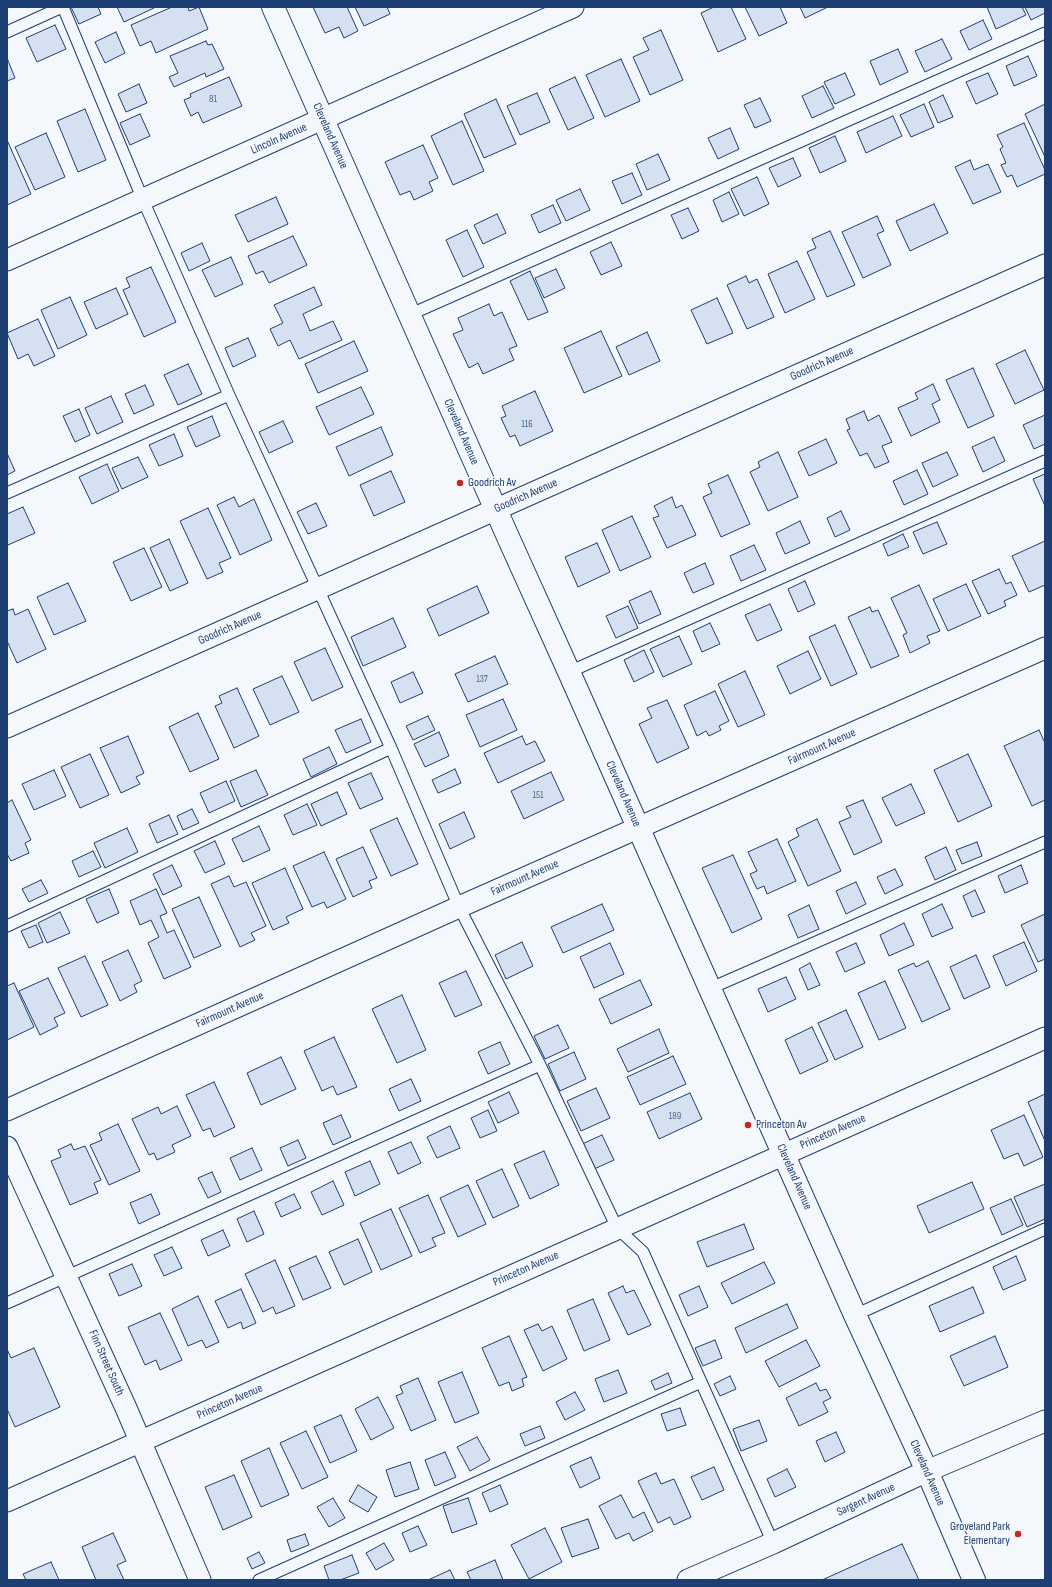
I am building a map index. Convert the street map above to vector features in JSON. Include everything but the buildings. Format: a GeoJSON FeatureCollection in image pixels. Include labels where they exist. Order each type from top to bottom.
{"type":"FeatureCollection","features":[{"type":"Feature","properties":{"kind":"street","name":"Cleveland Avenue"},"geometry":{"type":"LineString","coordinates":[[273,7],[638,828],[927,1471],[974,1580]]}},
{"type":"Feature","properties":{"kind":"street","name":"Lincoln Avenue"},"geometry":{"type":"LineString","coordinates":[[7,260],[573,7]]}},
{"type":"Feature","properties":{"kind":"street","name":"Goodrich Avenue"},"geometry":{"type":"LineString","coordinates":[[7,727],[1045,265]]}},
{"type":"Feature","properties":{"kind":"street","name":"Fairmount Avenue"},"geometry":{"type":"LineString","coordinates":[[7,1110],[459,906],[1045,648]]}},
{"type":"Feature","properties":{"kind":"street","name":"Princeton Avenue"},"geometry":{"type":"LineString","coordinates":[[7,1501],[1045,1038]]}},
{"type":"Feature","properties":{"kind":"street","name":"Finn Street South"},"geometry":{"type":"LineString","coordinates":[[7,1147],[67,1276],[141,1442],[200,1580]]}},
{"type":"Feature","properties":{"kind":"street","name":"Sargent Avenue"},"geometry":{"type":"LineString","coordinates":[[688,1580],[773,1543],[927,1471],[1045,1420]]}},
{"type":"Feature","properties":{"kind":"lane"},"geometry":{"type":"LineString","coordinates":[[7,32],[63,7],[143,200],[229,395],[391,748],[459,906],[540,1065],[617,1228],[643,1252],[773,1543]]}},
{"type":"Feature","properties":{"kind":"lane"},"geometry":{"type":"LineString","coordinates":[[409,315],[1045,33]]}},
{"type":"Feature","properties":{"kind":"lane"},"geometry":{"type":"LineString","coordinates":[[7,493],[229,395]]}},
{"type":"Feature","properties":{"kind":"lane"},"geometry":{"type":"LineString","coordinates":[[569,672],[1045,461]]}},
{"type":"Feature","properties":{"kind":"lane"},"geometry":{"type":"LineString","coordinates":[[7,926],[391,748]]}},
{"type":"Feature","properties":{"kind":"lane"},"geometry":{"type":"LineString","coordinates":[[711,988],[1045,842]]}},
{"type":"Feature","properties":{"kind":"lane"},"geometry":{"type":"LineString","coordinates":[[7,1303],[540,1065]]}},
{"type":"Feature","properties":{"kind":"lane"},"geometry":{"type":"LineString","coordinates":[[856,1315],[1045,1229]]}},
{"type":"Feature","properties":{"kind":"lane"},"geometry":{"type":"LineString","coordinates":[[259,1580],[701,1382]]}},
{"type":"Feature","properties":{"kind":"place","name":"Goodrich Av"},"geometry":{"type":"Point","coordinates":[460,483]}},
{"type":"Feature","properties":{"kind":"place","name":"Princeton Av"},"geometry":{"type":"Point","coordinates":[748,1125]}},
{"type":"Feature","properties":{"kind":"place","name":"Groveland Park Elementary"},"geometry":{"type":"Point","coordinates":[1018,1534]}}]}
